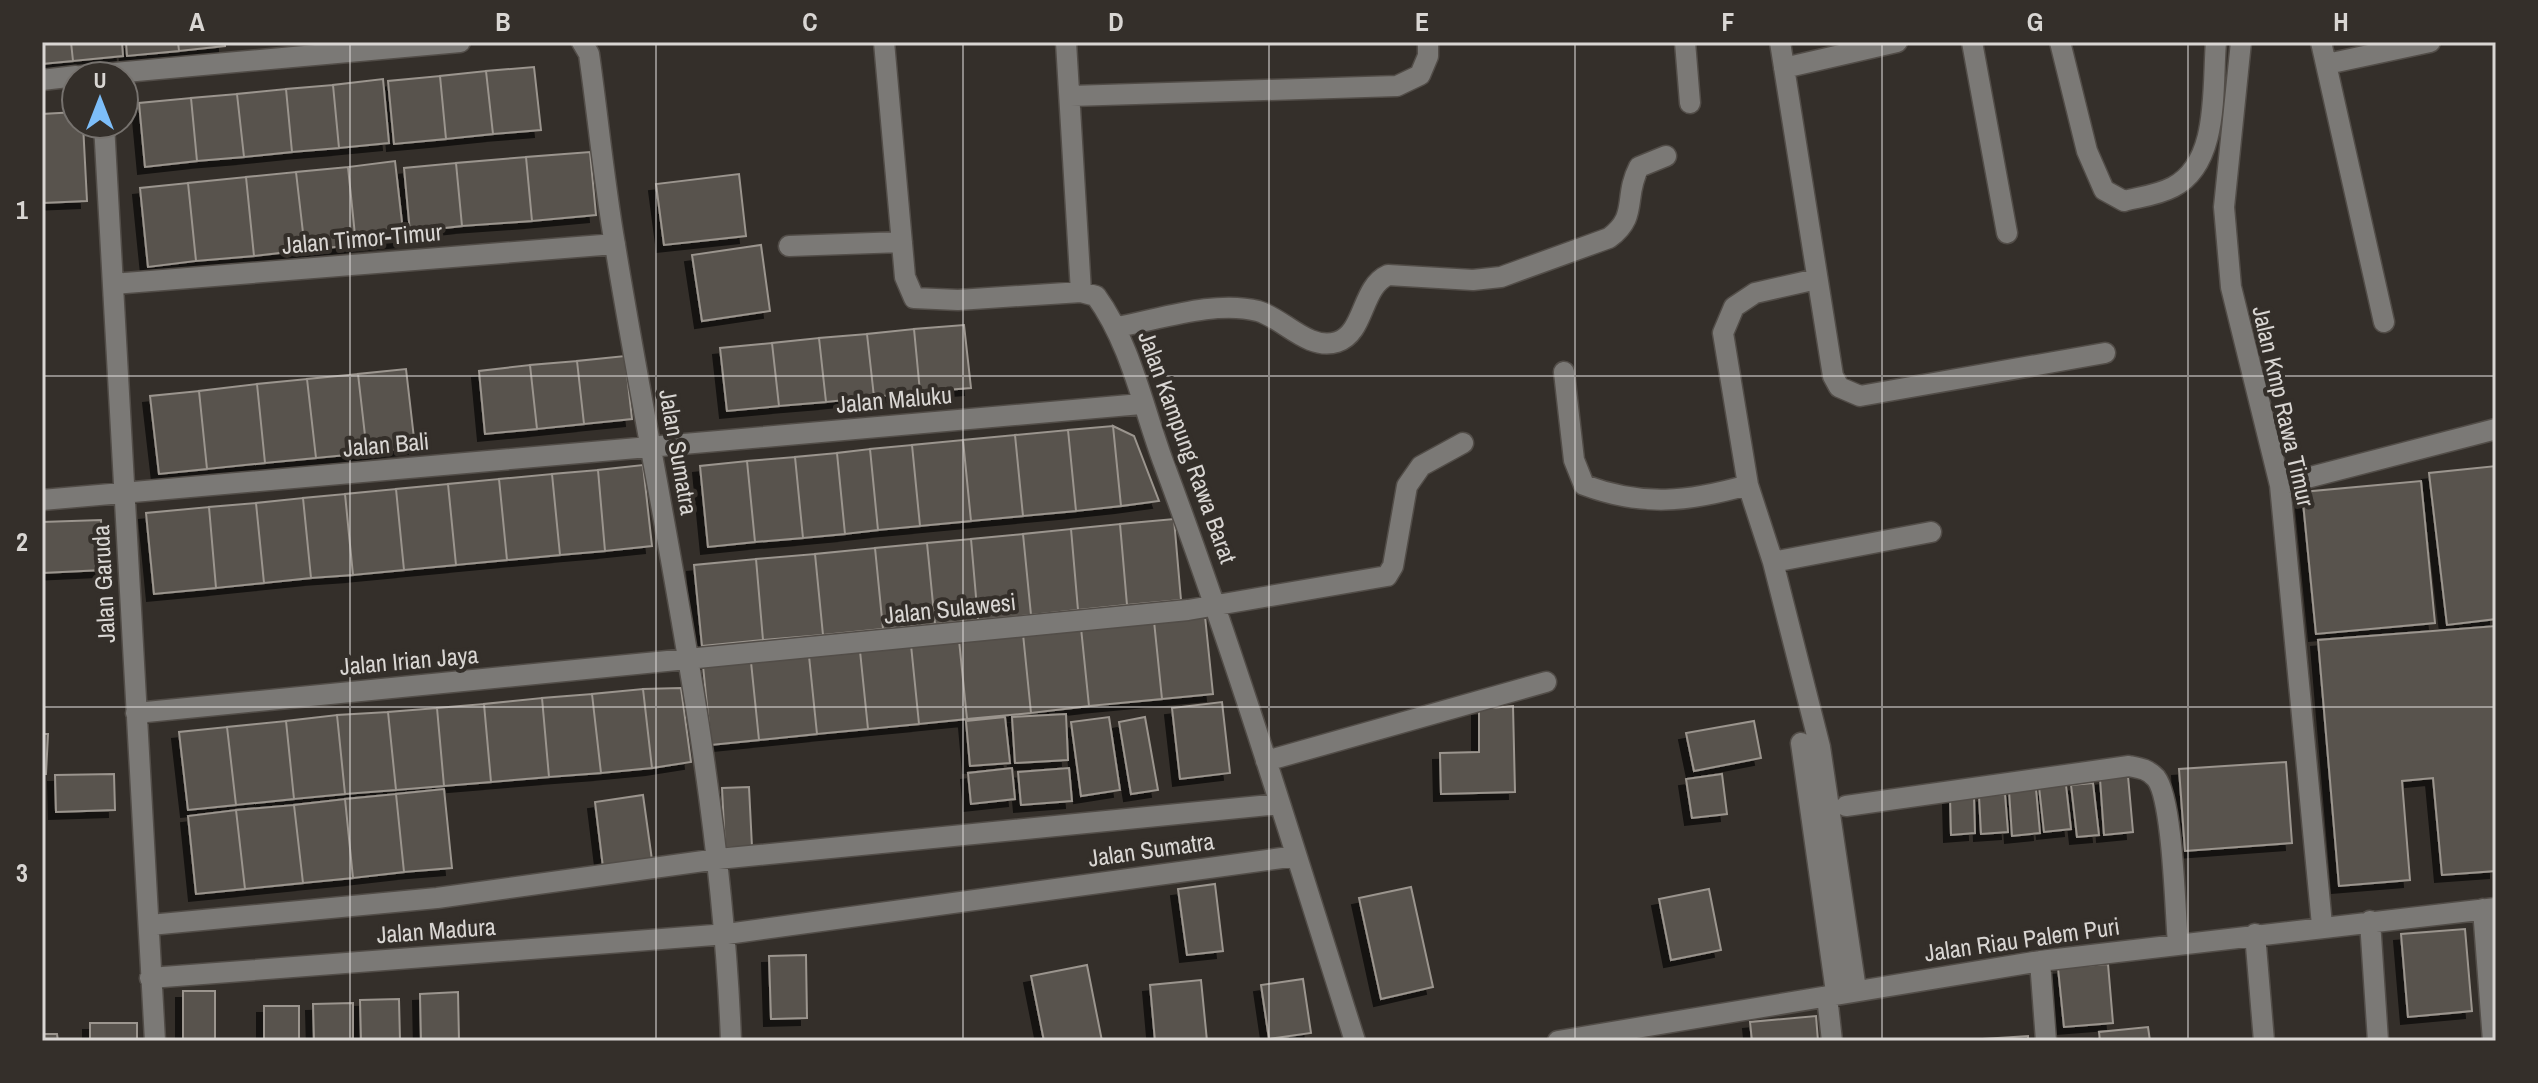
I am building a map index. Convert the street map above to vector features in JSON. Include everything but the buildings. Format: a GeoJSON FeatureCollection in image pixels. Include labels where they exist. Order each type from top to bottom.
{"type":"FeatureCollection","features":[{"type":"Feature","properties":{"kind":"street"},"geometry":{"type":"LineString","coordinates":[[140,71],[460,42]]}},
{"type":"Feature","properties":{"kind":"street"},"geometry":{"type":"LineString","coordinates":[[884,42],[905,277],[914,298],[958,300],[1081,292],[1066,42]]}},
{"type":"Feature","properties":{"kind":"street"},"geometry":{"type":"LineString","coordinates":[[1071,96],[1397,86],[1420,75],[1428,56],[1428,42]]}},
{"type":"Feature","properties":{"kind":"street"},"geometry":{"type":"LineString","coordinates":[[1685,42],[1690,103]]}},
{"type":"Feature","properties":{"kind":"street"},"geometry":{"type":"LineString","coordinates":[[1780,42],[1833,376],[1839,387],[1860,396],[2105,353]]}},
{"type":"Feature","properties":{"kind":"street"},"geometry":{"type":"LineString","coordinates":[[1784,68],[1897,42]]}},
{"type":"Feature","properties":{"kind":"street"},"geometry":{"type":"LineString","coordinates":[[1972,42],[2007,233]]}},
{"type":"Feature","properties":{"kind":"street"},"geometry":{"type":"LineString","coordinates":[[2060,42],[2087,151],[2104,190],[2124,201],[2175,187],[2191,172],[2206,148],[2216,42]]}},
{"type":"Feature","properties":{"kind":"street","name":"Jalan Kmp Rawa Timur"},"geometry":{"type":"LineString","coordinates":[[2241,42],[2224,207],[2229,273],[2280,485],[2322,925]]}},
{"type":"Feature","properties":{"kind":"street"},"geometry":{"type":"LineString","coordinates":[[2321,42],[2384,322]]}},
{"type":"Feature","properties":{"kind":"street"},"geometry":{"type":"LineString","coordinates":[[2327,64],[2430,42]]}},
{"type":"Feature","properties":{"kind":"street","name":"Jalan Sumatra"},"geometry":{"type":"LineString","coordinates":[[590,46],[615,244],[652,447],[718,859],[727,934],[731,1041]]}},
{"type":"Feature","properties":{"kind":"street","name":"Jalan Garuda"},"geometry":{"type":"LineString","coordinates":[[105,140],[155,1041]]}},
{"type":"Feature","properties":{"kind":"street"},"geometry":{"type":"LineString","coordinates":[[1118,327],[1235,308],[1261,312],[1299,334],[1326,343],[1340,341],[1351,330],[1375,281],[1388,275],[1473,280],[1501,277],[1609,238],[1624,227],[1630,207],[1630,186],[1639,167],[1666,156]]}},
{"type":"Feature","properties":{"kind":"street"},"geometry":{"type":"LineString","coordinates":[[789,246],[902,242]]}},
{"type":"Feature","properties":{"kind":"street","name":"Jalan Timor-Timur"},"geometry":{"type":"LineString","coordinates":[[113,284],[615,244]]}},
{"type":"Feature","properties":{"kind":"street"},"geometry":{"type":"LineString","coordinates":[[1817,279],[1755,293],[1734,307],[1723,333],[1748,485],[1773,562],[1810,745],[1840,993],[1832,1041]]}},
{"type":"Feature","properties":{"kind":"street","name":"Jalan Kampung Rawa Barat"},"geometry":{"type":"LineString","coordinates":[[1081,292],[1096,296],[1118,327],[1141,404],[1217,605],[1355,1041]]}},
{"type":"Feature","properties":{"kind":"street"},"geometry":{"type":"LineString","coordinates":[[1564,372],[1574,460],[1584,485],[1621,499],[1663,500],[1711,496],[1748,485]]}},
{"type":"Feature","properties":{"kind":"street","name":"Jalan Maluku"},"geometry":{"type":"LineString","coordinates":[[652,447],[1141,404]]}},
{"type":"Feature","properties":{"kind":"street"},"geometry":{"type":"LineString","coordinates":[[2280,485],[2496,429]]}},
{"type":"Feature","properties":{"kind":"street","name":"Jalan Sulawesi"},"geometry":{"type":"LineString","coordinates":[[687,660],[1217,605],[1387,576],[1393,566],[1407,486],[1421,466],[1463,443]]}},
{"type":"Feature","properties":{"kind":"street","name":"Jalan Bali"},"geometry":{"type":"LineString","coordinates":[[42,500],[652,447]]}},
{"type":"Feature","properties":{"kind":"street"},"geometry":{"type":"LineString","coordinates":[[1773,562],[1931,532]]}},
{"type":"Feature","properties":{"kind":"street","name":"Jalan Irian Jaya"},"geometry":{"type":"LineString","coordinates":[[136,713],[687,660]]}},
{"type":"Feature","properties":{"kind":"street"},"geometry":{"type":"LineString","coordinates":[[1266,761],[1546,682]]}},
{"type":"Feature","properties":{"kind":"street"},"geometry":{"type":"LineString","coordinates":[[1846,806],[2129,766],[2145,768],[2157,779],[2166,809],[2178,944]]}},
{"type":"Feature","properties":{"kind":"street","name":"Jalan Sumatra"},"geometry":{"type":"LineString","coordinates":[[718,859],[1280,804]]}},
{"type":"Feature","properties":{"kind":"street","name":"Jalan Sumatra"},"geometry":{"type":"LineString","coordinates":[[727,934],[1296,856]]}},
{"type":"Feature","properties":{"kind":"street","name":"Jalan Madura"},"geometry":{"type":"LineString","coordinates":[[150,925],[437,898],[718,859]]}},
{"type":"Feature","properties":{"kind":"street"},"geometry":{"type":"LineString","coordinates":[[2490,908],[2493,1041]]}},
{"type":"Feature","properties":{"kind":"street","name":"Jalan Riau Palem Puri"},"geometry":{"type":"LineString","coordinates":[[1558,1041],[1644,1034],[1840,993],[2040,961],[2322,925],[2490,908]]}},
{"type":"Feature","properties":{"kind":"street"},"geometry":{"type":"LineString","coordinates":[[2370,921],[2378,1041]]}},
{"type":"Feature","properties":{"kind":"street","name":"Jalan Madura"},"geometry":{"type":"LineString","coordinates":[[150,978],[727,934]]}},
{"type":"Feature","properties":{"kind":"street"},"geometry":{"type":"LineString","coordinates":[[2255,934],[2264,1041]]}},
{"type":"Feature","properties":{"kind":"street"},"geometry":{"type":"LineString","coordinates":[[2040,961],[2046,1041]]}}]}
